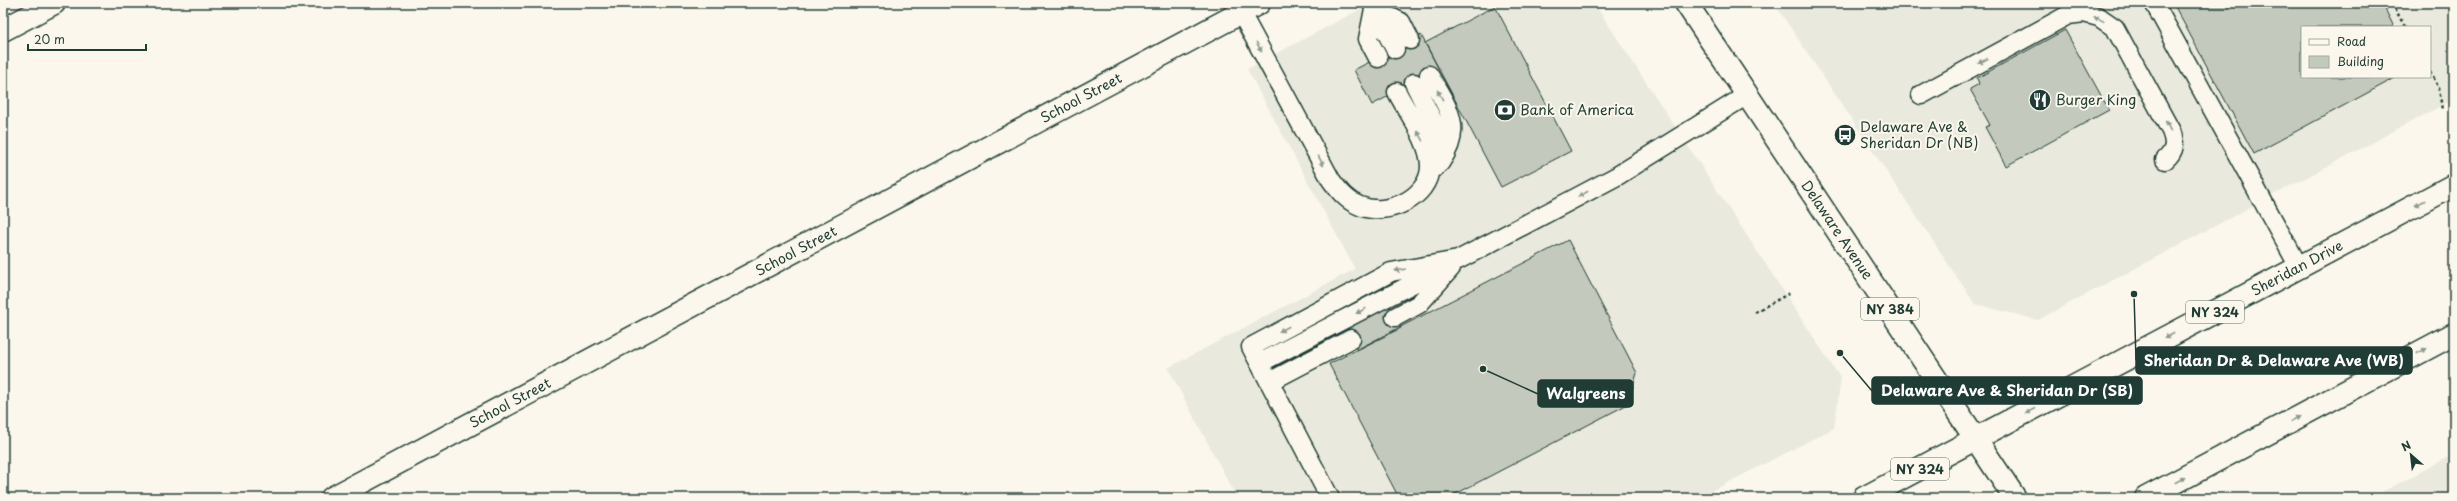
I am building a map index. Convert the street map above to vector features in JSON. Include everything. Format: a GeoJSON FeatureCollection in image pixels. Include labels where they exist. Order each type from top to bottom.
{"type":"FeatureCollection","features":[{"type":"Feature","properties":{"kind":"main road"},"geometry":{"type":"LineString","coordinates":[[3,30],[54,3]]}},
{"type":"Feature","properties":{"kind":"main road","name":"Delaware Avenue"},"geometry":{"type":"LineString","coordinates":[[1686,3],[2015,498]]}},
{"type":"Feature","properties":{"kind":"main road","name":"School Street"},"geometry":{"type":"LineString","coordinates":[[332,498],[1250,8]]}},
{"type":"Feature","properties":{"kind":"main road","name":"Sheridan Drive"},"geometry":{"type":"LineString","coordinates":[[1864,498],[2454,184]]}},
{"type":"Feature","properties":{"kind":"main road"},"geometry":{"type":"LineString","coordinates":[[2146,498],[2454,334]]}},
{"type":"Feature","properties":{"kind":"lane"},"geometry":{"type":"LineString","coordinates":[[2154,3],[2299,267]]}},
{"type":"Feature","properties":{"kind":"lane"},"geometry":{"type":"LineString","coordinates":[[1250,8],[1331,180],[1343,196],[1360,206],[1377,210],[1392,208],[1412,198],[1436,168],[1438,131],[1422,79]]}},
{"type":"Feature","properties":{"kind":"lane"},"geometry":{"type":"LineString","coordinates":[[1374,9],[1400,22],[1410,40]]}},
{"type":"Feature","properties":{"kind":"lane"},"geometry":{"type":"LineString","coordinates":[[1374,9],[1395,49]]}},
{"type":"Feature","properties":{"kind":"lane"},"geometry":{"type":"LineString","coordinates":[[1374,9],[1368,39],[1378,58]]}},
{"type":"Feature","properties":{"kind":"lane"},"geometry":{"type":"LineString","coordinates":[[1921,95],[2068,15],[2084,13],[2099,17],[2115,28],[2119,35],[2173,136],[2173,153],[2165,160]]}},
{"type":"Feature","properties":{"kind":"lane"},"geometry":{"type":"LineString","coordinates":[[1397,92],[1428,150],[1430,168],[1424,184]]}},
{"type":"Feature","properties":{"kind":"lane"},"geometry":{"type":"LineString","coordinates":[[1260,363],[1617,176],[1747,94]]}},
{"type":"Feature","properties":{"kind":"lane"},"geometry":{"type":"LineString","coordinates":[[1395,317],[1419,304],[1458,260]]}},
{"type":"Feature","properties":{"kind":"lane"},"geometry":{"type":"LineString","coordinates":[[1330,498],[1251,347],[1391,272],[1458,260]]}},
{"type":"Feature","properties":{"kind":"lane"},"geometry":{"type":"LineString","coordinates":[[1269,382],[1351,339]]}},
{"type":"Feature","properties":{"kind":"path"},"geometry":{"type":"LineString","coordinates":[[2392,3],[2404,26]]}},
{"type":"Feature","properties":{"kind":"path"},"geometry":{"type":"LineString","coordinates":[[2431,74],[2439,88],[2442,110]]}},
{"type":"Feature","properties":{"kind":"path"},"geometry":{"type":"LineString","coordinates":[[1755,312],[1790,293]]}},
{"type":"Feature","properties":{"kind":"shaded area"},"geometry":{"type":"Polygon","coordinates":[[[1372,3],[1594,3],[1841,379],[1834,428],[1698,498],[1237,498],[1168,368],[1355,269],[1247,69],[1372,3]]]}},
{"type":"Feature","properties":{"kind":"shaded area"},"geometry":{"type":"Polygon","coordinates":[[[1774,3],[2454,3],[2454,99],[2038,320],[1975,304],[1774,3]]]}},
{"type":"Feature","properties":{"kind":"shaded area"},"geometry":{"type":"Polygon","coordinates":[[[2454,454],[2454,498],[2371,498],[2454,454]]]}},
{"type":"Feature","properties":{"kind":"building"},"geometry":{"type":"Polygon","coordinates":[[[2173,3],[2382,3],[2394,26],[2301,26],[2301,78],[2395,78],[2254,154],[2173,3]]]}},
{"type":"Feature","properties":{"kind":"building","name":"Bank of America"},"geometry":{"type":"Polygon","coordinates":[[[1495,6],[1571,151],[1501,187],[1425,43],[1495,6]]]}},
{"type":"Feature","properties":{"kind":"building","name":"Burger King"},"geometry":{"type":"Polygon","coordinates":[[[2065,30],[2109,110],[2006,166],[1985,127],[1990,125],[1970,89],[1979,84],[1977,78],[2065,30]]]}},
{"type":"Feature","properties":{"kind":"building"},"geometry":{"type":"Polygon","coordinates":[[[1421,35],[1439,69],[1372,105],[1354,70],[1421,35]]]}},
{"type":"Feature","properties":{"kind":"building"},"geometry":{"type":"Polygon","coordinates":[[[1568,240],[1637,373],[1628,404],[1448,498],[1399,498],[1329,364],[1568,240]]]}},
{"type":"Feature","properties":{"kind":"building"},"geometry":{"type":"Polygon","coordinates":[[[1386,299],[1401,328],[1357,350],[1342,322],[1386,299]]]}},
{"type":"Feature","properties":{"kind":"place","name":"Burger King"},"geometry":{"type":"Point","coordinates":[2040,100]}},
{"type":"Feature","properties":{"kind":"place","name":"Bank of America"},"geometry":{"type":"Point","coordinates":[1505,110]}},
{"type":"Feature","properties":{"kind":"place","name":"Delaware Ave & Sheridan Dr (NB)"},"geometry":{"type":"Point","coordinates":[1845,135]}},
{"type":"Feature","properties":{"kind":"place","name":"Sheridan Dr & Delaware Ave (WB)"},"geometry":{"type":"Point","coordinates":[2134,294]}},
{"type":"Feature","properties":{"kind":"place","name":"Delaware Ave & Sheridan Dr (SB)"},"geometry":{"type":"Point","coordinates":[1840,353]}},
{"type":"Feature","properties":{"kind":"place","name":"Walgreens"},"geometry":{"type":"Point","coordinates":[1483,369]}}]}
